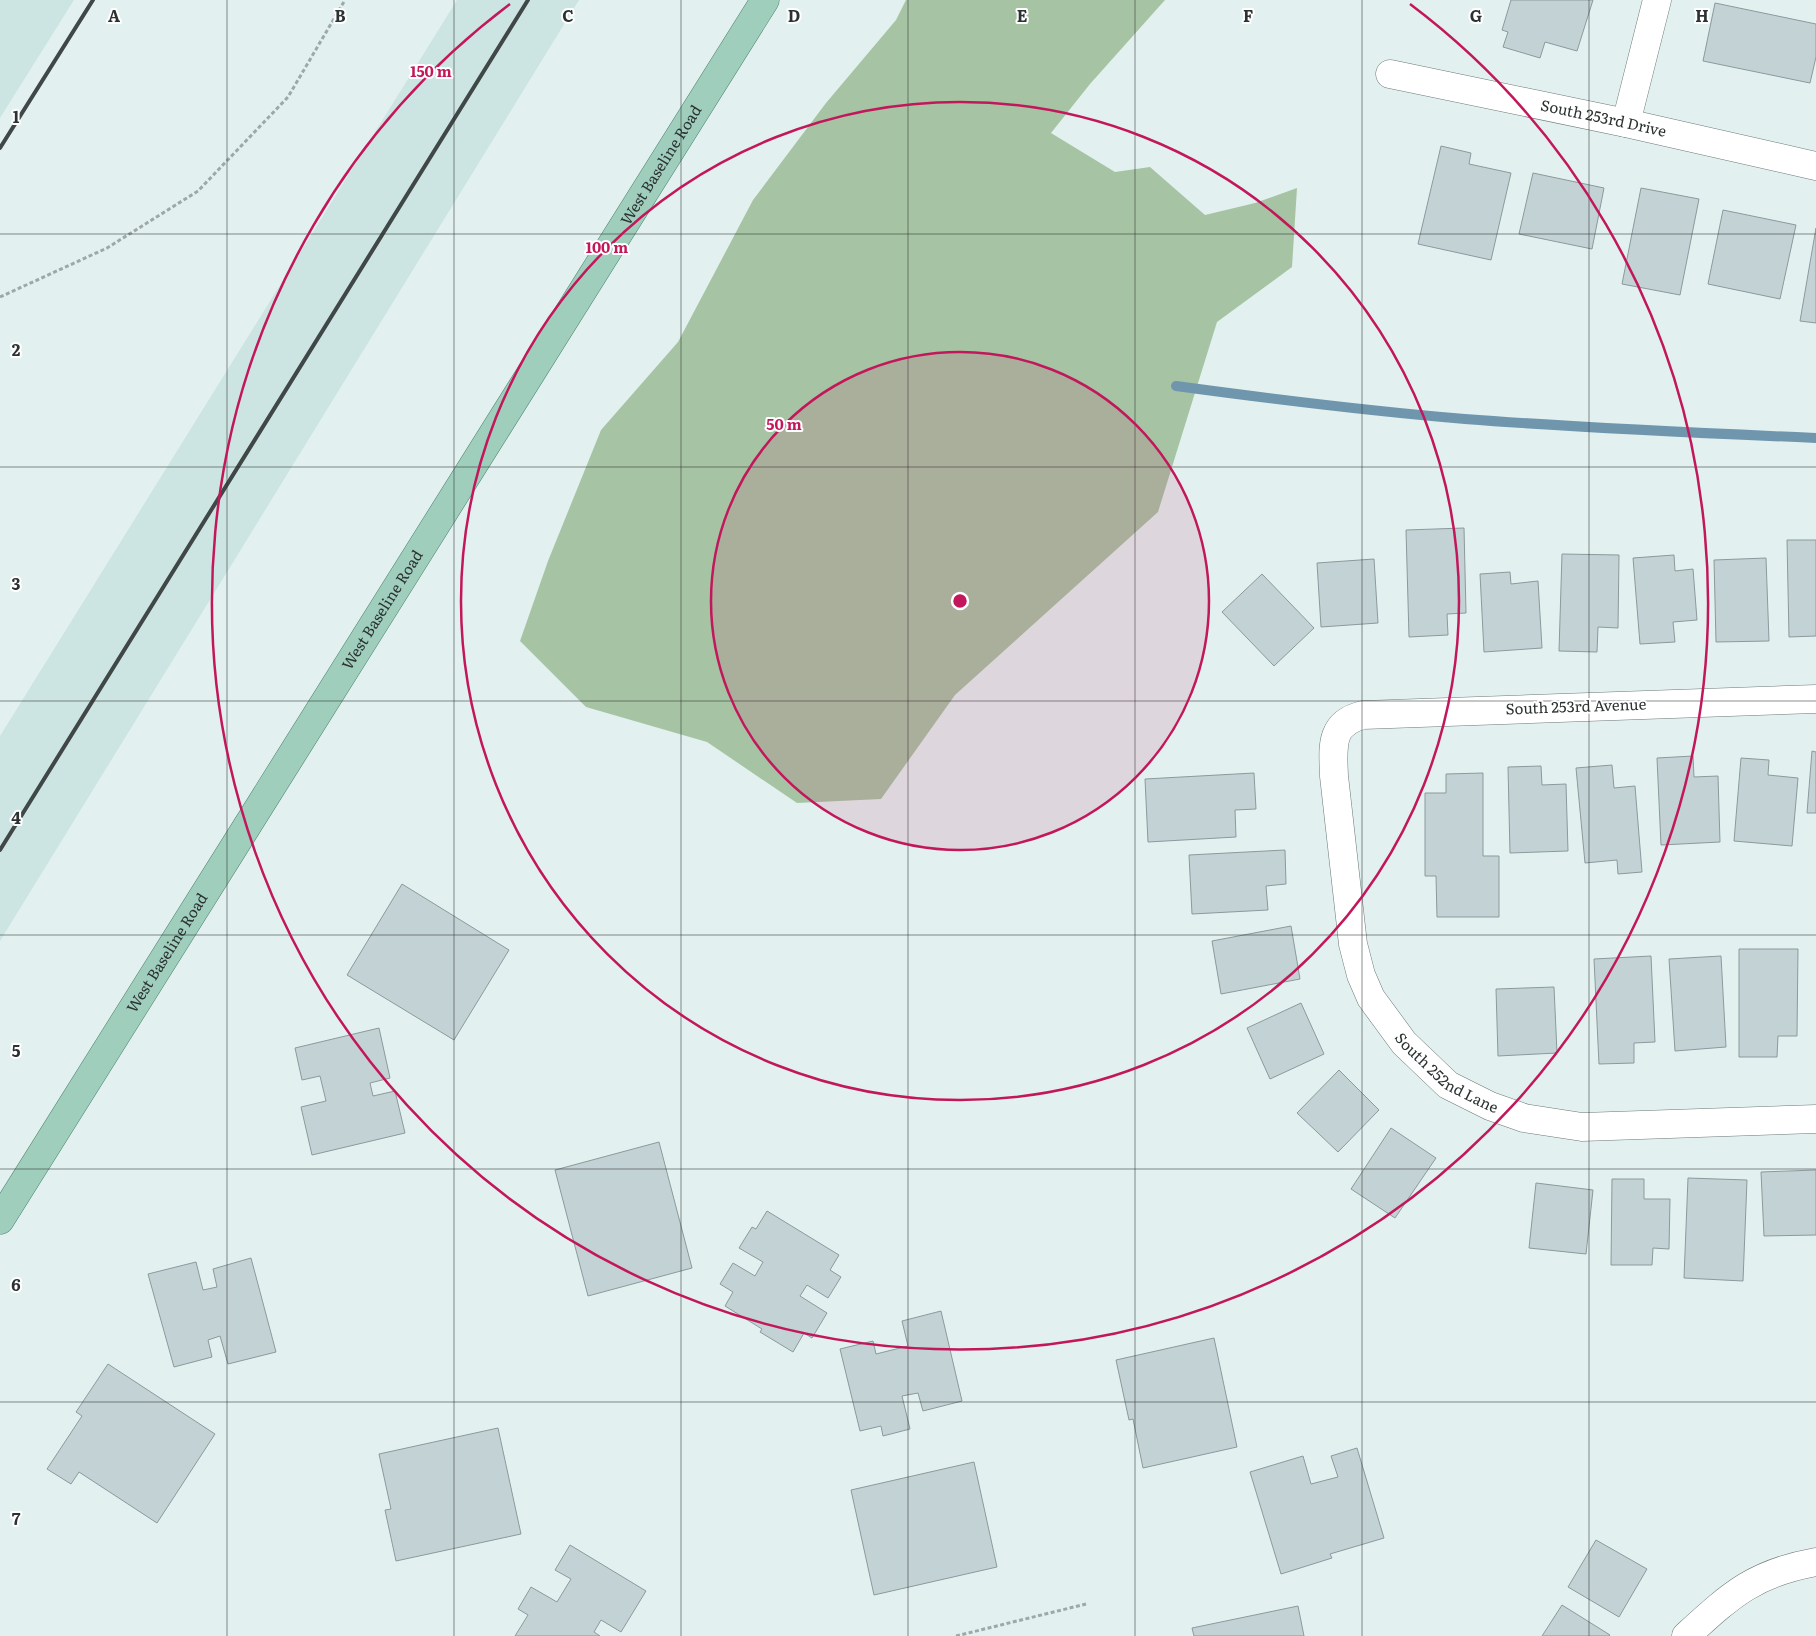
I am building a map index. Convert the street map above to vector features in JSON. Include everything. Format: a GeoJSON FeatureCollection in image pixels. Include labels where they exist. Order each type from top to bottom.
{"type":"FeatureCollection","features":[{"type":"Feature","properties":{"kind":"main road","name":"West Baseline Road"},"geometry":{"type":"LineString","coordinates":[[0,1220],[765,0]]}},
{"type":"Feature","properties":{"kind":"street"},"geometry":{"type":"LineString","coordinates":[[1626,123],[1657,0]]}},
{"type":"Feature","properties":{"kind":"street","name":"South 253rd Drive"},"geometry":{"type":"LineString","coordinates":[[1390,74],[1626,123],[1816,166]]}},
{"type":"Feature","properties":{"kind":"street","name":"South 253rd Avenue"},"geometry":{"type":"LineString","coordinates":[[1340,727],[1353,717],[1363,715],[1816,699]]}},
{"type":"Feature","properties":{"kind":"street","name":"South 252nd Lane"},"geometry":{"type":"LineString","coordinates":[[1340,727],[1335,738],[1334,776],[1353,944],[1361,976],[1371,998],[1404,1043],[1448,1085],[1490,1106],[1524,1118],[1582,1127],[1816,1119]]}},
{"type":"Feature","properties":{"kind":"street"},"geometry":{"type":"LineString","coordinates":[[1686,1636],[1727,1598],[1765,1575],[1816,1562]]}},
{"type":"Feature","properties":{"kind":"path"},"geometry":{"type":"LineString","coordinates":[[0,297],[107,248],[198,191],[288,97],[344,0]]}},
{"type":"Feature","properties":{"kind":"path"},"geometry":{"type":"LineString","coordinates":[[956,1636],[1086,1604]]}},
{"type":"Feature","properties":{"kind":"shaded area"},"geometry":{"type":"Polygon","coordinates":[[[0,0],[74,0],[0,118],[0,0]]]}},
{"type":"Feature","properties":{"kind":"shaded area"},"geometry":{"type":"Polygon","coordinates":[[[457,0],[579,0],[0,941],[0,736],[457,0]]]}},
{"type":"Feature","properties":{"kind":"green space"},"geometry":{"type":"Polygon","coordinates":[[[906,0],[1165,0],[1090,84],[1051,133],[1115,172],[1150,167],[1205,215],[1255,203],[1297,188],[1292,267],[1217,322],[1158,512],[955,695],[881,799],[797,803],[707,742],[586,707],[520,641],[548,561],[601,430],[678,342],[753,200],[826,103],[896,20],[906,0]]]}},
{"type":"Feature","properties":{"kind":"building"},"geometry":{"type":"Polygon","coordinates":[[[1511,0],[1593,0],[1577,51],[1545,42],[1540,58],[1503,47],[1508,32],[1502,30],[1511,0]]]}},
{"type":"Feature","properties":{"kind":"building"},"geometry":{"type":"Polygon","coordinates":[[[1715,3],[1816,24],[1816,57],[1810,83],[1703,61],[1715,3]]]}},
{"type":"Feature","properties":{"kind":"building"},"geometry":{"type":"Polygon","coordinates":[[[1441,146],[1471,153],[1469,164],[1511,173],[1491,260],[1418,244],[1441,146]]]}},
{"type":"Feature","properties":{"kind":"building"},"geometry":{"type":"Polygon","coordinates":[[[1533,173],[1604,188],[1592,249],[1519,234],[1533,173]]]}},
{"type":"Feature","properties":{"kind":"building"},"geometry":{"type":"Polygon","coordinates":[[[1641,188],[1699,199],[1680,295],[1622,284],[1641,188]]]}},
{"type":"Feature","properties":{"kind":"building"},"geometry":{"type":"Polygon","coordinates":[[[1723,210],[1796,225],[1780,299],[1708,284],[1723,210]]]}},
{"type":"Feature","properties":{"kind":"building"},"geometry":{"type":"Polygon","coordinates":[[[1816,228],[1816,323],[1800,321],[1816,228]]]}},
{"type":"Feature","properties":{"kind":"building"},"geometry":{"type":"Polygon","coordinates":[[[1464,528],[1466,613],[1447,614],[1448,635],[1409,637],[1406,530],[1464,528]]]}},
{"type":"Feature","properties":{"kind":"building"},"geometry":{"type":"Polygon","coordinates":[[[1787,540],[1816,540],[1816,636],[1789,637],[1787,540]]]}},
{"type":"Feature","properties":{"kind":"building"},"geometry":{"type":"Polygon","coordinates":[[[1562,554],[1619,555],[1618,628],[1598,627],[1597,652],[1559,651],[1562,554]]]}},
{"type":"Feature","properties":{"kind":"building"},"geometry":{"type":"Polygon","coordinates":[[[1674,555],[1675,571],[1693,569],[1697,620],[1673,622],[1675,642],[1640,644],[1633,558],[1674,555]]]}},
{"type":"Feature","properties":{"kind":"building"},"geometry":{"type":"Polygon","coordinates":[[[1766,558],[1769,641],[1716,642],[1714,560],[1766,558]]]}},
{"type":"Feature","properties":{"kind":"building"},"geometry":{"type":"Polygon","coordinates":[[[1374,559],[1378,623],[1321,627],[1317,563],[1374,559]]]}},
{"type":"Feature","properties":{"kind":"building"},"geometry":{"type":"Polygon","coordinates":[[[1510,572],[1511,584],[1538,581],[1542,648],[1484,652],[1480,574],[1510,572]]]}},
{"type":"Feature","properties":{"kind":"building"},"geometry":{"type":"Polygon","coordinates":[[[1262,574],[1314,628],[1274,666],[1222,612],[1262,574]]]}},
{"type":"Feature","properties":{"kind":"building"},"geometry":{"type":"Polygon","coordinates":[[[1812,751],[1816,752],[1816,813],[1807,813],[1812,751]]]}},
{"type":"Feature","properties":{"kind":"building"},"geometry":{"type":"Polygon","coordinates":[[[1693,756],[1694,777],[1718,776],[1720,842],[1661,845],[1657,758],[1693,756]]]}},
{"type":"Feature","properties":{"kind":"building"},"geometry":{"type":"Polygon","coordinates":[[[1741,758],[1769,760],[1768,775],[1798,778],[1792,846],[1734,841],[1741,758]]]}},
{"type":"Feature","properties":{"kind":"building"},"geometry":{"type":"Polygon","coordinates":[[[1612,765],[1614,788],[1635,786],[1642,872],[1618,874],[1617,860],[1585,863],[1576,768],[1612,765]]]}},
{"type":"Feature","properties":{"kind":"building"},"geometry":{"type":"Polygon","coordinates":[[[1541,766],[1542,785],[1566,784],[1568,851],[1510,853],[1508,767],[1541,766]]]}},
{"type":"Feature","properties":{"kind":"building"},"geometry":{"type":"Polygon","coordinates":[[[1254,773],[1256,809],[1235,810],[1236,837],[1148,842],[1145,779],[1254,773]]]}},
{"type":"Feature","properties":{"kind":"building"},"geometry":{"type":"Polygon","coordinates":[[[1483,773],[1483,856],[1499,856],[1499,917],[1437,917],[1436,876],[1425,876],[1425,793],[1446,793],[1446,774],[1483,773]]]}},
{"type":"Feature","properties":{"kind":"building"},"geometry":{"type":"Polygon","coordinates":[[[1285,850],[1286,884],[1266,886],[1268,910],[1192,914],[1189,855],[1285,850]]]}},
{"type":"Feature","properties":{"kind":"building"},"geometry":{"type":"Polygon","coordinates":[[[402,884],[509,950],[454,1040],[347,975],[402,884]]]}},
{"type":"Feature","properties":{"kind":"building"},"geometry":{"type":"Polygon","coordinates":[[[1291,926],[1300,979],[1221,994],[1212,941],[1291,926]]]}},
{"type":"Feature","properties":{"kind":"building"},"geometry":{"type":"Polygon","coordinates":[[[1739,949],[1798,949],[1797,1036],[1778,1036],[1777,1057],[1739,1057],[1739,949]]]}},
{"type":"Feature","properties":{"kind":"building"},"geometry":{"type":"Polygon","coordinates":[[[1651,956],[1655,1042],[1634,1043],[1634,1063],[1599,1064],[1594,959],[1651,956]]]}},
{"type":"Feature","properties":{"kind":"building"},"geometry":{"type":"Polygon","coordinates":[[[1721,956],[1726,1047],[1675,1051],[1669,959],[1721,956]]]}},
{"type":"Feature","properties":{"kind":"building"},"geometry":{"type":"Polygon","coordinates":[[[1554,987],[1557,1053],[1498,1056],[1496,989],[1554,987]]]}},
{"type":"Feature","properties":{"kind":"building"},"geometry":{"type":"Polygon","coordinates":[[[1301,1003],[1324,1054],[1270,1079],[1247,1028],[1301,1003]]]}},
{"type":"Feature","properties":{"kind":"building"},"geometry":{"type":"Polygon","coordinates":[[[379,1028],[390,1078],[370,1083],[373,1096],[395,1091],[405,1133],[312,1155],[301,1107],[326,1101],[320,1076],[302,1080],[295,1048],[379,1028]]]}},
{"type":"Feature","properties":{"kind":"building"},"geometry":{"type":"Polygon","coordinates":[[[1339,1070],[1379,1110],[1338,1152],[1297,1113],[1339,1070]]]}},
{"type":"Feature","properties":{"kind":"building"},"geometry":{"type":"Polygon","coordinates":[[[1391,1128],[1436,1158],[1395,1218],[1351,1189],[1391,1128]]]}},
{"type":"Feature","properties":{"kind":"building"},"geometry":{"type":"Polygon","coordinates":[[[659,1142],[692,1268],[588,1296],[555,1170],[659,1142]]]}},
{"type":"Feature","properties":{"kind":"building"},"geometry":{"type":"Polygon","coordinates":[[[1816,1170],[1816,1235],[1764,1236],[1761,1172],[1816,1170]]]}},
{"type":"Feature","properties":{"kind":"building"},"geometry":{"type":"Polygon","coordinates":[[[1688,1178],[1747,1180],[1743,1281],[1684,1278],[1688,1178]]]}},
{"type":"Feature","properties":{"kind":"building"},"geometry":{"type":"Polygon","coordinates":[[[1612,1179],[1644,1179],[1644,1199],[1670,1199],[1669,1249],[1653,1248],[1652,1265],[1611,1265],[1612,1179]]]}},
{"type":"Feature","properties":{"kind":"building"},"geometry":{"type":"Polygon","coordinates":[[[1536,1183],[1593,1190],[1586,1254],[1529,1248],[1536,1183]]]}},
{"type":"Feature","properties":{"kind":"building"},"geometry":{"type":"Polygon","coordinates":[[[767,1211],[839,1255],[830,1270],[841,1277],[828,1298],[807,1285],[800,1296],[827,1313],[812,1338],[804,1333],[793,1352],[760,1332],[762,1329],[725,1306],[733,1292],[720,1284],[733,1263],[755,1276],[763,1262],[739,1248],[752,1227],[756,1229],[767,1211]]]}},
{"type":"Feature","properties":{"kind":"building"},"geometry":{"type":"Polygon","coordinates":[[[251,1258],[276,1352],[228,1364],[220,1336],[208,1340],[212,1357],[174,1367],[148,1274],[196,1262],[203,1290],[217,1287],[213,1269],[251,1258]]]}},
{"type":"Feature","properties":{"kind":"building"},"geometry":{"type":"Polygon","coordinates":[[[941,1311],[962,1401],[923,1411],[918,1393],[902,1396],[910,1429],[883,1436],[881,1426],[860,1431],[840,1349],[873,1341],[876,1354],[908,1346],[902,1321],[941,1311]]]}},
{"type":"Feature","properties":{"kind":"building"},"geometry":{"type":"Polygon","coordinates":[[[1214,1338],[1237,1447],[1143,1468],[1133,1419],[1129,1420],[1116,1360],[1214,1338]]]}},
{"type":"Feature","properties":{"kind":"building"},"geometry":{"type":"Polygon","coordinates":[[[108,1364],[215,1434],[157,1523],[79,1472],[71,1484],[47,1469],[82,1416],[76,1412],[108,1364]]]}},
{"type":"Feature","properties":{"kind":"building"},"geometry":{"type":"Polygon","coordinates":[[[498,1428],[521,1534],[396,1561],[385,1510],[391,1509],[379,1454],[498,1428]]]}},
{"type":"Feature","properties":{"kind":"building"},"geometry":{"type":"Polygon","coordinates":[[[1357,1448],[1384,1538],[1330,1554],[1332,1558],[1281,1574],[1250,1472],[1303,1456],[1311,1484],[1338,1477],[1331,1456],[1357,1448]]]}},
{"type":"Feature","properties":{"kind":"building"},"geometry":{"type":"Polygon","coordinates":[[[974,1462],[997,1567],[874,1595],[851,1490],[974,1462]]]}},
{"type":"Feature","properties":{"kind":"building"},"geometry":{"type":"Polygon","coordinates":[[[1596,1540],[1647,1569],[1619,1617],[1568,1587],[1596,1540]]]}},
{"type":"Feature","properties":{"kind":"building"},"geometry":{"type":"Polygon","coordinates":[[[570,1545],[646,1591],[621,1632],[601,1620],[594,1632],[600,1636],[515,1636],[528,1615],[518,1609],[531,1587],[557,1602],[571,1579],[555,1570],[570,1545]]]}},
{"type":"Feature","properties":{"kind":"building"},"geometry":{"type":"Polygon","coordinates":[[[1562,1605],[1610,1635],[1542,1636],[1562,1605]]]}},
{"type":"Feature","properties":{"kind":"building"},"geometry":{"type":"Polygon","coordinates":[[[1298,1606],[1304,1636],[1194,1636],[1192,1628],[1298,1606]]]}},
{"type":"Feature","properties":{"kind":"waterway"},"geometry":{"type":"LineString","coordinates":[[1176,386],[1320,404],[1465,419],[1597,428],[1816,438]]}},
{"type":"Feature","properties":{"kind":"railway"},"geometry":{"type":"LineString","coordinates":[[0,148],[93,0]]}},
{"type":"Feature","properties":{"kind":"railway"},"geometry":{"type":"LineString","coordinates":[[0,850],[528,0]]}}]}
